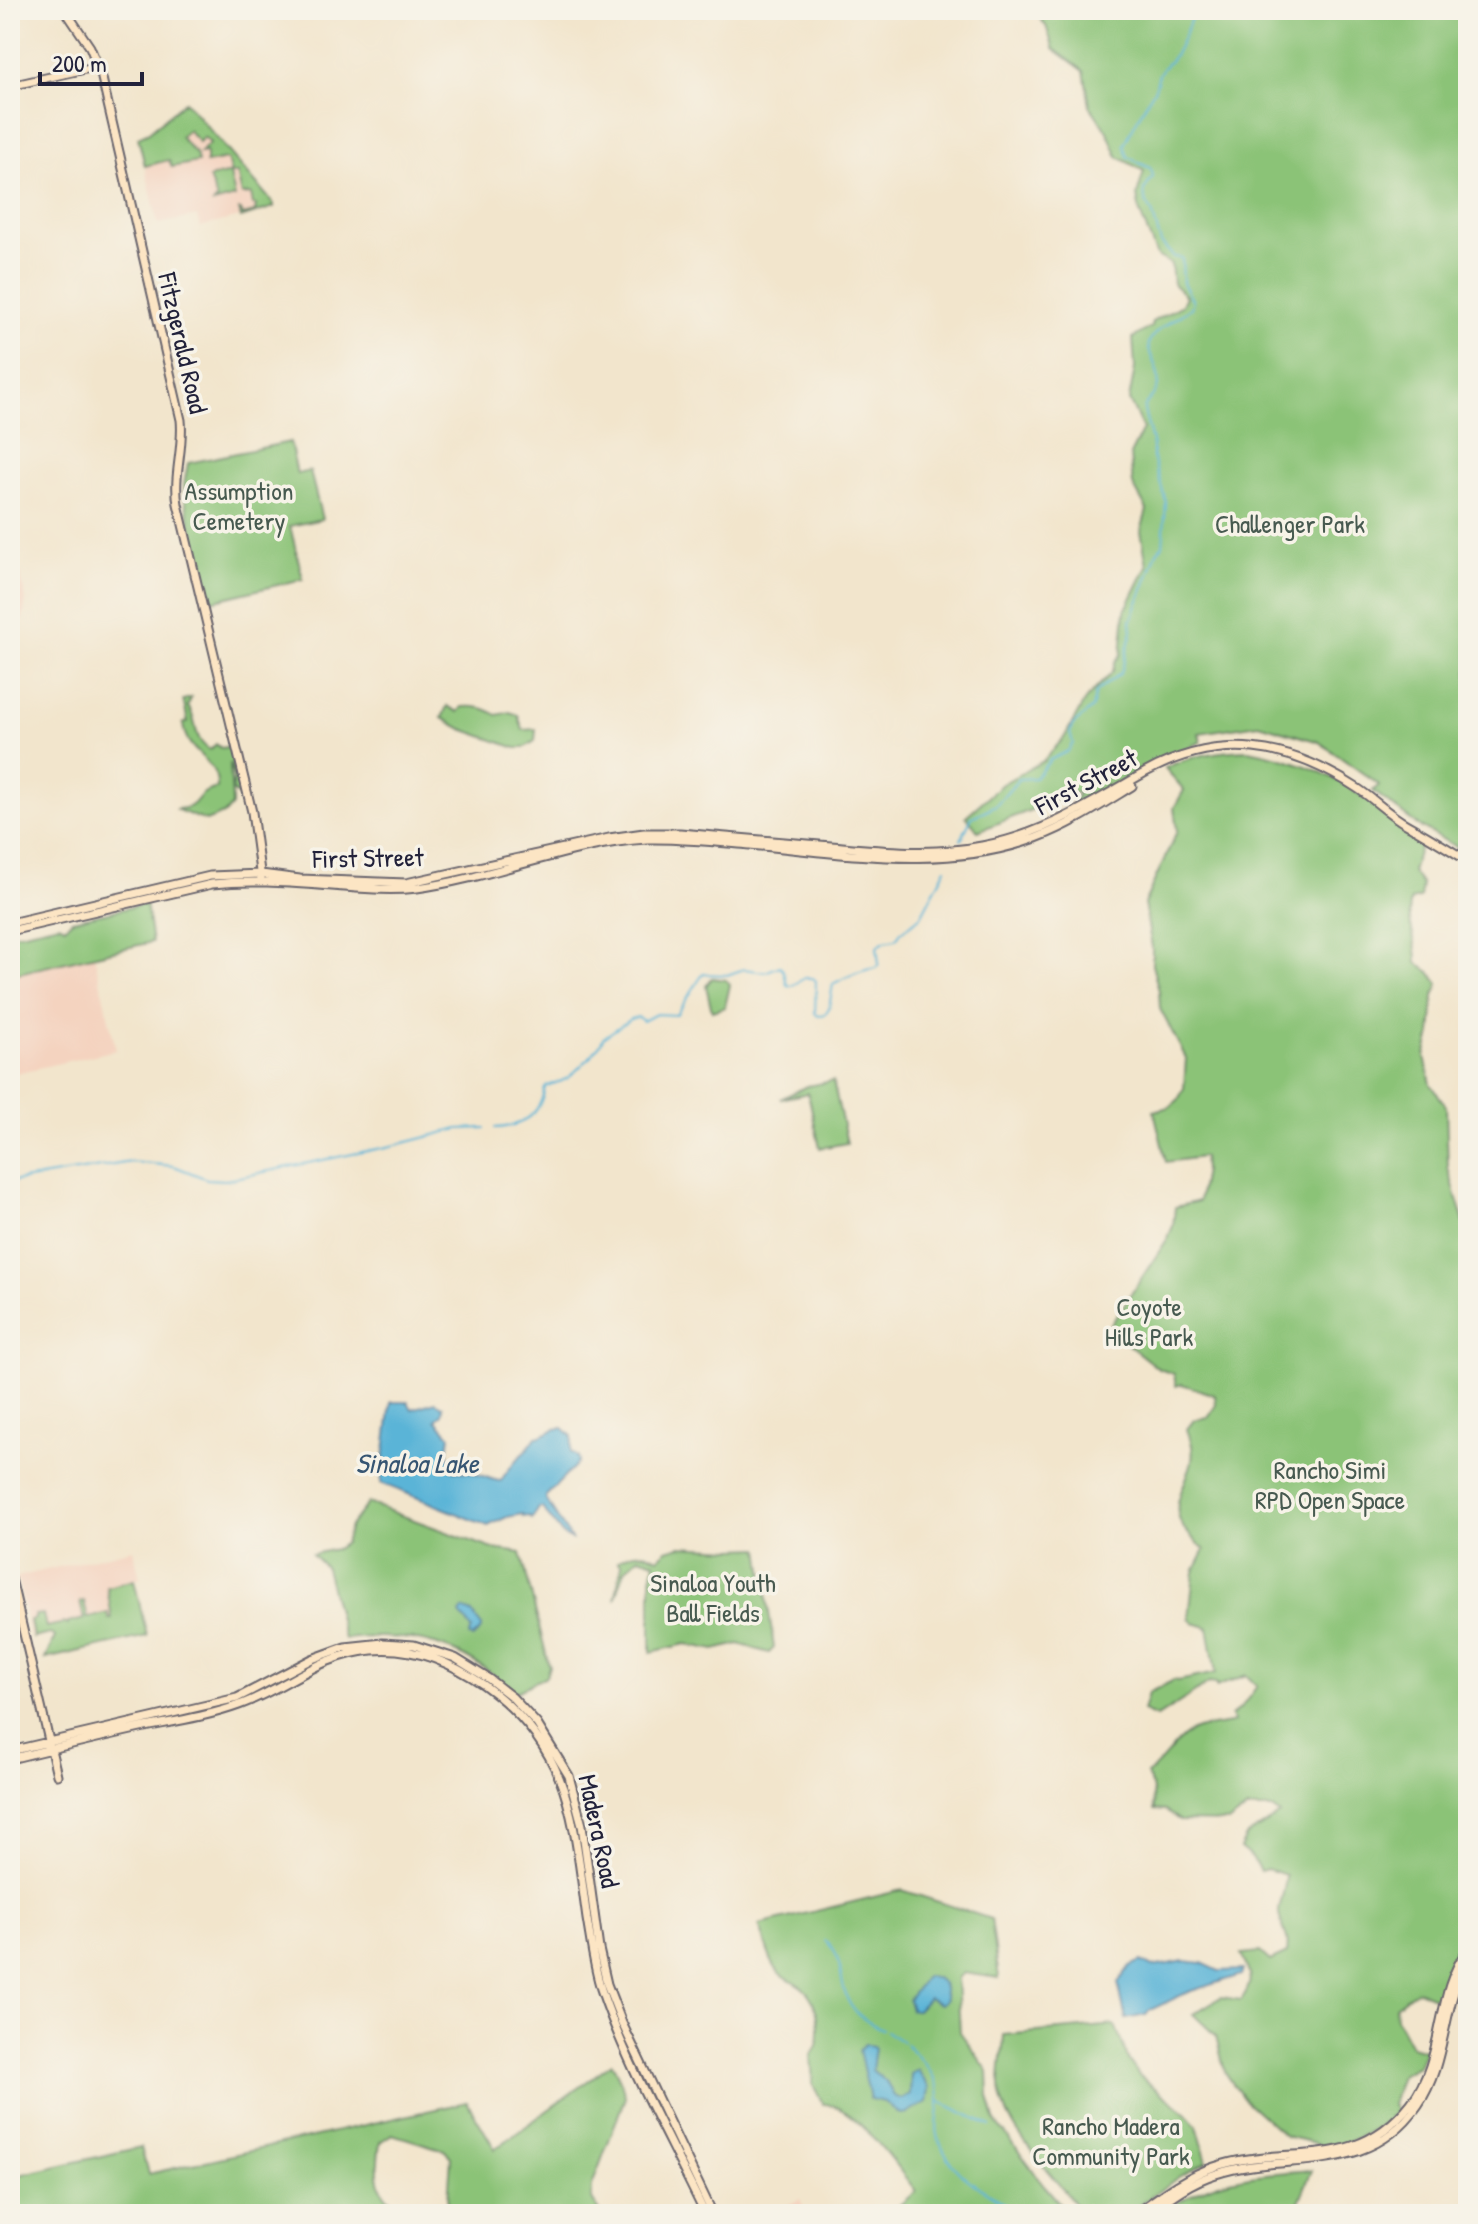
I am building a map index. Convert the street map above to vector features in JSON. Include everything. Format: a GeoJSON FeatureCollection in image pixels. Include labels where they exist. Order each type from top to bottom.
{"type":"FeatureCollection","features":[{"type":"Feature","properties":{"kind":"main road","name":"Fitzgerald Road"},"geometry":{"type":"LineString","coordinates":[[65,10],[99,66],[181,420],[182,443],[176,482],[178,504],[252,812],[261,878]]}},
{"type":"Feature","properties":{"kind":"main road"},"geometry":{"type":"LineString","coordinates":[[10,86],[99,66]]}},
{"type":"Feature","properties":{"kind":"main road","name":"First Street"},"geometry":{"type":"LineString","coordinates":[[10,923],[197,879],[261,878],[382,890],[416,888],[645,839],[903,858],[951,857],[1012,846],[1055,830],[1158,768],[1190,753],[1223,747],[1257,747],[1281,752],[1345,780],[1428,839],[1468,861]]}},
{"type":"Feature","properties":{"kind":"main road","name":"First Street"},"geometry":{"type":"LineString","coordinates":[[10,931],[200,887],[261,878]]}},
{"type":"Feature","properties":{"kind":"main road"},"geometry":{"type":"LineString","coordinates":[[10,1574],[57,1775]]}},
{"type":"Feature","properties":{"kind":"main road","name":"Madera Road"},"geometry":{"type":"LineString","coordinates":[[10,1759],[49,1745],[237,1698],[345,1647],[383,1643],[414,1645],[455,1658],[490,1679],[512,1697],[545,1734],[574,1788],[607,1984],[622,2023],[713,2214]]}},
{"type":"Feature","properties":{"kind":"main road","name":"Madera Road"},"geometry":{"type":"LineString","coordinates":[[10,1751],[116,1734],[239,1705],[321,1662],[347,1653],[404,1651],[437,1659],[465,1672],[498,1695],[539,1739],[566,1790],[600,1986],[615,2026],[705,2214]]}},
{"type":"Feature","properties":{"kind":"main road"},"geometry":{"type":"LineString","coordinates":[[116,1734],[154,1722],[158,1717]]}},
{"type":"Feature","properties":{"kind":"main road"},"geometry":{"type":"LineString","coordinates":[[1135,2214],[1186,2179],[1215,2167],[1332,2152],[1359,2144],[1387,2127],[1411,2104],[1427,2076],[1448,1991],[1468,1949]]}},
{"type":"Feature","properties":{"kind":"main road"},"geometry":{"type":"LineString","coordinates":[[1147,2214],[1191,2184],[1216,2173],[1343,2157],[1390,2134],[1417,2107],[1436,2072],[1456,1989],[1468,1960]]}},
{"type":"Feature","properties":{"kind":"shaded area"},"geometry":{"type":"Polygon","coordinates":[[[185,101],[274,204],[272,209],[200,227],[197,216],[158,224],[138,137],[149,132],[185,101]]]}},
{"type":"Feature","properties":{"kind":"shaded area"},"geometry":{"type":"Polygon","coordinates":[[[10,522],[26,600],[12,682],[13,714],[10,714],[10,522]]]}},
{"type":"Feature","properties":{"kind":"shaded area"},"geometry":{"type":"Polygon","coordinates":[[[94,955],[116,1050],[12,1074],[10,975],[94,955]]]}},
{"type":"Feature","properties":{"kind":"shaded area"},"geometry":{"type":"Polygon","coordinates":[[[133,1549],[140,1578],[134,1580],[147,1636],[45,1659],[55,1637],[50,1634],[31,1638],[17,1577],[133,1549]]]}},
{"type":"Feature","properties":{"kind":"shaded area"},"geometry":{"type":"Polygon","coordinates":[[[800,2199],[807,2214],[769,2214],[800,2199]]]}},
{"type":"Feature","properties":{"kind":"green space","name":"Challenger Park"},"geometry":{"type":"Polygon","coordinates":[[[1033,10],[1468,10],[1468,846],[1460,849],[1420,827],[1373,791],[1379,785],[1319,742],[1259,724],[1199,733],[1201,742],[1166,757],[1072,808],[1079,791],[978,831],[966,816],[1002,784],[1043,761],[1064,738],[1085,700],[1113,671],[1121,654],[1125,611],[1147,566],[1141,531],[1147,510],[1133,485],[1130,455],[1143,429],[1129,400],[1135,368],[1133,338],[1151,327],[1152,322],[1182,305],[1186,296],[1173,284],[1171,264],[1157,256],[1140,213],[1137,195],[1144,171],[1118,157],[1107,131],[1090,106],[1084,71],[1054,49],[1046,26],[1033,10]]]}},
{"type":"Feature","properties":{"kind":"green space"},"geometry":{"type":"Polygon","coordinates":[[[185,101],[274,207],[241,218],[239,210],[243,215],[255,212],[256,205],[253,205],[251,194],[242,195],[237,173],[231,174],[227,159],[206,163],[206,152],[199,153],[210,143],[204,137],[199,142],[188,130],[180,137],[196,154],[198,162],[172,167],[169,160],[145,166],[138,137],[149,132],[185,101]]]}},
{"type":"Feature","properties":{"kind":"green space"},"geometry":{"type":"Polygon","coordinates":[[[230,174],[235,197],[214,203],[217,200],[209,178],[230,174]]]}},
{"type":"Feature","properties":{"kind":"green space","name":"Assumption Cemetery"},"geometry":{"type":"Polygon","coordinates":[[[290,442],[297,474],[310,471],[322,519],[290,526],[303,579],[207,602],[185,499],[188,463],[290,442]]]}},
{"type":"Feature","properties":{"kind":"green space"},"geometry":{"type":"Polygon","coordinates":[[[191,698],[188,706],[204,746],[210,750],[216,744],[221,748],[227,747],[228,743],[241,797],[232,791],[234,778],[230,763],[232,806],[226,813],[206,821],[175,809],[192,806],[204,793],[217,788],[213,770],[185,735],[183,724],[188,722],[183,700],[191,698]]]}},
{"type":"Feature","properties":{"kind":"green space"},"geometry":{"type":"Polygon","coordinates":[[[447,706],[458,712],[462,707],[472,707],[497,715],[510,712],[518,715],[523,730],[536,729],[535,741],[524,748],[516,748],[462,729],[442,718],[447,706]]]}},
{"type":"Feature","properties":{"kind":"green space","name":"Rancho Simi RPD Open Space"},"geometry":{"type":"Polygon","coordinates":[[[1249,750],[1301,764],[1338,781],[1422,841],[1412,871],[1422,885],[1420,898],[1411,900],[1410,916],[1417,963],[1430,972],[1439,984],[1434,996],[1431,1034],[1425,1057],[1431,1084],[1446,1106],[1448,1168],[1468,1236],[1468,1940],[1453,1965],[1441,2000],[1417,1990],[1395,2006],[1396,2018],[1411,2046],[1425,2050],[1418,2066],[1401,2075],[1392,2104],[1396,2112],[1358,2138],[1313,2149],[1319,2144],[1285,2136],[1243,2098],[1225,2072],[1216,2036],[1193,2014],[1221,1997],[1241,2000],[1250,1977],[1241,1954],[1260,1952],[1270,1961],[1287,1953],[1287,1937],[1279,1914],[1286,1875],[1267,1869],[1260,1871],[1252,1858],[1240,1848],[1247,1835],[1280,1815],[1272,1809],[1247,1809],[1229,1822],[1181,1821],[1165,1811],[1154,1810],[1153,1790],[1147,1774],[1188,1734],[1234,1722],[1231,1716],[1257,1686],[1246,1675],[1216,1687],[1216,1684],[1209,1683],[1157,1717],[1143,1711],[1148,1693],[1174,1680],[1216,1673],[1208,1627],[1193,1623],[1189,1618],[1194,1572],[1205,1550],[1183,1527],[1178,1510],[1193,1456],[1187,1429],[1194,1420],[1208,1417],[1216,1405],[1215,1395],[1182,1384],[1176,1386],[1174,1374],[1159,1369],[1108,1329],[1168,1238],[1175,1207],[1199,1201],[1204,1170],[1203,1157],[1166,1162],[1154,1111],[1169,1107],[1178,1100],[1184,1088],[1186,1058],[1160,1009],[1144,904],[1177,831],[1174,808],[1184,790],[1165,768],[1206,754],[1249,750]]]}},
{"type":"Feature","properties":{"kind":"green space"},"geometry":{"type":"Polygon","coordinates":[[[146,904],[152,942],[10,975],[10,935],[59,924],[65,927],[72,920],[146,904]]]}},
{"type":"Feature","properties":{"kind":"green space"},"geometry":{"type":"Polygon","coordinates":[[[712,978],[726,980],[730,985],[725,1007],[712,1011],[706,986],[712,978]]]}},
{"type":"Feature","properties":{"kind":"green space"},"geometry":{"type":"Polygon","coordinates":[[[833,1081],[847,1143],[820,1148],[808,1093],[780,1099],[807,1086],[833,1081]]]}},
{"type":"Feature","properties":{"kind":"green space"},"geometry":{"type":"Polygon","coordinates":[[[368,1503],[493,1549],[521,1553],[549,1666],[546,1676],[516,1692],[475,1662],[436,1644],[395,1637],[344,1639],[326,1568],[312,1554],[336,1549],[345,1543],[350,1526],[368,1503]]]}},
{"type":"Feature","properties":{"kind":"green space","name":"Sinaloa Youth Ball Fields"},"geometry":{"type":"Polygon","coordinates":[[[680,1546],[760,1548],[774,1648],[769,1653],[739,1644],[715,1650],[686,1644],[651,1652],[651,1578],[655,1562],[639,1557],[625,1570],[615,1600],[622,1564],[618,1561],[638,1553],[658,1558],[667,1550],[680,1546]]]}},
{"type":"Feature","properties":{"kind":"green space"},"geometry":{"type":"Polygon","coordinates":[[[134,1580],[147,1636],[45,1659],[55,1637],[50,1634],[33,1638],[30,1620],[35,1619],[35,1615],[43,1614],[46,1627],[68,1625],[84,1619],[80,1602],[84,1601],[88,1618],[108,1613],[109,1619],[112,1619],[107,1587],[134,1580]]]}},
{"type":"Feature","properties":{"kind":"green space"},"geometry":{"type":"Polygon","coordinates":[[[902,1890],[991,1919],[999,1978],[963,1973],[957,1978],[960,2032],[988,2071],[989,2097],[995,2120],[1069,2214],[889,2214],[916,2191],[861,2125],[835,2106],[823,2104],[813,2085],[811,2055],[819,2032],[814,2004],[805,1990],[775,1967],[759,1925],[902,1890]]]}},
{"type":"Feature","properties":{"kind":"green space","name":"Rancho Madera Community Park"},"geometry":{"type":"Polygon","coordinates":[[[1115,2025],[1129,2061],[1139,2075],[1197,2125],[1207,2162],[1180,2176],[1127,2214],[1082,2214],[1032,2152],[1010,2118],[1000,2084],[1004,2035],[1115,2025]]]}},
{"type":"Feature","properties":{"kind":"green space"},"geometry":{"type":"Polygon","coordinates":[[[612,2063],[625,2097],[592,2186],[592,2199],[601,2214],[447,2214],[451,2157],[444,2150],[392,2134],[380,2142],[378,2177],[384,2193],[397,2204],[395,2214],[10,2214],[10,2177],[141,2147],[148,2174],[467,2102],[495,2149],[612,2063]]]}},
{"type":"Feature","properties":{"kind":"green space"},"geometry":{"type":"Polygon","coordinates":[[[1312,2170],[1294,2214],[1161,2214],[1199,2191],[1233,2179],[1312,2170]]]}},
{"type":"Feature","properties":{"kind":"water","name":"Sinaloa Lake"},"geometry":{"type":"Polygon","coordinates":[[[391,1402],[408,1402],[412,1409],[435,1402],[443,1406],[442,1414],[436,1420],[450,1435],[448,1450],[451,1469],[501,1481],[536,1437],[563,1428],[572,1436],[571,1452],[579,1462],[546,1496],[546,1500],[571,1539],[564,1536],[542,1508],[532,1519],[523,1517],[523,1514],[488,1526],[381,1483],[391,1402]]]}},
{"type":"Feature","properties":{"kind":"water"},"geometry":{"type":"Polygon","coordinates":[[[463,1609],[472,1613],[481,1625],[481,1630],[473,1638],[469,1636],[472,1629],[460,1614],[463,1609]]]}},
{"type":"Feature","properties":{"kind":"water"},"geometry":{"type":"Polygon","coordinates":[[[1141,1961],[1152,1967],[1184,1961],[1202,1963],[1219,1971],[1243,1970],[1241,1975],[1188,1992],[1150,2010],[1146,2015],[1126,2019],[1118,1983],[1130,1966],[1141,1961]]]}},
{"type":"Feature","properties":{"kind":"water"},"geometry":{"type":"Polygon","coordinates":[[[926,1976],[936,1978],[943,1984],[946,2000],[940,2004],[928,1998],[917,2010],[911,2010],[908,2000],[926,1976]]]}},
{"type":"Feature","properties":{"kind":"water"},"geometry":{"type":"Polygon","coordinates":[[[865,2044],[875,2048],[872,2070],[886,2082],[894,2096],[901,2099],[910,2094],[911,2074],[918,2070],[929,2088],[927,2102],[900,2114],[885,2102],[870,2099],[859,2050],[865,2044]]]}},
{"type":"Feature","properties":{"kind":"waterway"},"geometry":{"type":"LineString","coordinates":[[961,840],[972,817],[996,805],[1019,779],[1035,778],[1050,760],[1068,751],[1073,743],[1070,733],[1072,726],[1092,708],[1096,692],[1121,673],[1132,631],[1131,621],[1158,550],[1163,545],[1166,502],[1153,458],[1144,410],[1156,392],[1158,382],[1149,344],[1158,331],[1191,308],[1193,301],[1183,283],[1182,258],[1174,257],[1161,243],[1145,200],[1144,190],[1153,177],[1152,172],[1128,157],[1124,145],[1154,90],[1159,74],[1175,54],[1193,10]]}},
{"type":"Feature","properties":{"kind":"waterway"},"geometry":{"type":"LineString","coordinates":[[1395,10],[1408,15],[1428,10]]}},
{"type":"Feature","properties":{"kind":"waterway"},"geometry":{"type":"LineString","coordinates":[[495,1128],[514,1125],[529,1117],[539,1105],[545,1087],[569,1077],[594,1053],[603,1038],[630,1019],[638,1017],[643,1021],[656,1014],[676,1015],[703,974],[727,975],[744,969],[765,972],[780,966],[787,985],[805,978],[816,981],[815,1013],[818,1016],[825,1014],[833,984],[876,968],[879,964],[877,947],[884,941],[896,939],[921,916],[946,868]]}},
{"type":"Feature","properties":{"kind":"waterway"},"geometry":{"type":"LineString","coordinates":[[10,1182],[131,1162],[174,1166],[207,1179],[225,1180],[392,1146],[458,1129],[485,1128]]}},
{"type":"Feature","properties":{"kind":"waterway"},"geometry":{"type":"LineString","coordinates":[[825,1941],[834,1950],[852,2008],[882,2029]]}},
{"type":"Feature","properties":{"kind":"waterway"},"geometry":{"type":"LineString","coordinates":[[886,2031],[903,2042]]}},
{"type":"Feature","properties":{"kind":"waterway"},"geometry":{"type":"LineString","coordinates":[[906,2044],[925,2064],[938,2089],[937,2127],[946,2155],[961,2174],[1017,2214]]}},
{"type":"Feature","properties":{"kind":"waterway"},"geometry":{"type":"LineString","coordinates":[[939,2101],[991,2126]]}},
{"type":"Feature","properties":{"kind":"park label","name":"Coyote Hills Park"},"geometry":{"type":"Point","coordinates":[1149,1322]}}]}
